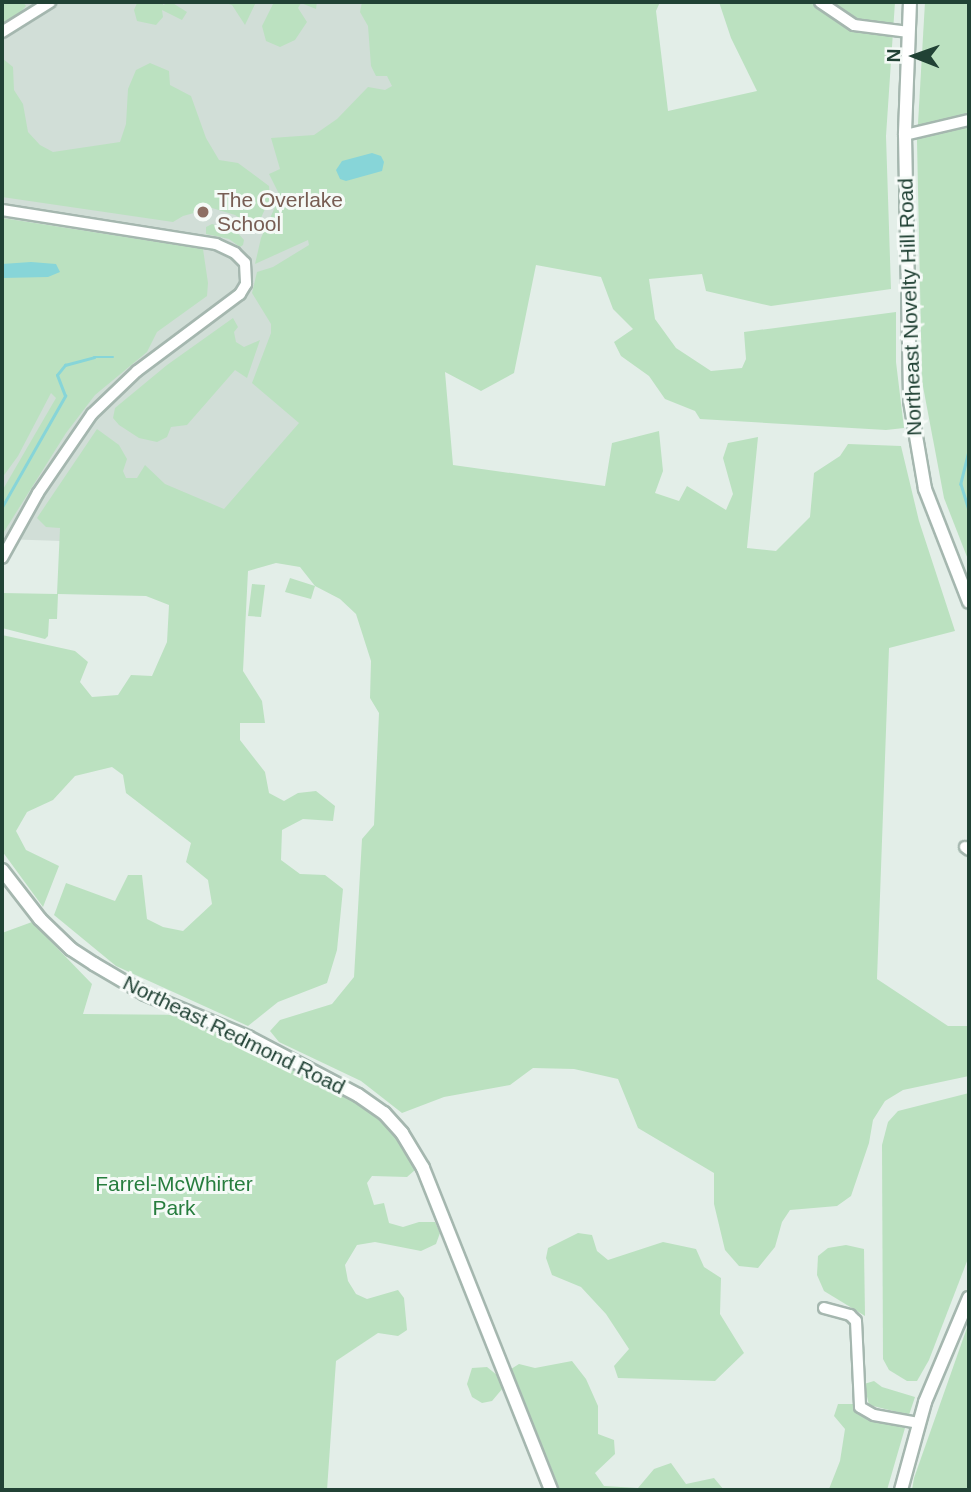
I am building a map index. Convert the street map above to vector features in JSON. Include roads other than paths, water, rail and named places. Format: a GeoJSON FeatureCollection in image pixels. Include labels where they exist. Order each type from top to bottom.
{"type":"FeatureCollection","features":[{"type":"Feature","properties":{"kind":"street"},"geometry":{"type":"LineString","coordinates":[[2,32],[50,2]]}},
{"type":"Feature","properties":{"kind":"street"},"geometry":{"type":"LineString","coordinates":[[820,2],[854,25],[909,32]]}},
{"type":"Feature","properties":{"kind":"street","name":"Northeast Novelty Hill Road"},"geometry":{"type":"LineString","coordinates":[[910,2],[905,135],[908,352],[914,436],[925,489],[969,602]]}},
{"type":"Feature","properties":{"kind":"street"},"geometry":{"type":"LineString","coordinates":[[905,135],[969,120]]}},
{"type":"Feature","properties":{"kind":"street"},"geometry":{"type":"LineString","coordinates":[[2,210],[216,244],[235,253],[245,263],[246,284],[240,294],[137,371],[92,414],[38,493],[2,558]]}},
{"type":"Feature","properties":{"kind":"street","name":"Northeast Redmond Road"},"geometry":{"type":"LineString","coordinates":[[2,870],[40,919],[71,948],[104,971],[145,993],[248,1037],[358,1095],[384,1114],[402,1133],[423,1168],[551,1490]]}},
{"type":"Feature","properties":{"kind":"street"},"geometry":{"type":"LineString","coordinates":[[901,1490],[919,1423],[968,1303]]}},
{"type":"Feature","properties":{"kind":"street"},"geometry":{"type":"LineString","coordinates":[[824,1308],[850,1315],[856,1321],[860,1407],[874,1416],[919,1423]]}},
{"type":"Feature","properties":{"kind":"water"},"geometry":{"type":"Polygon","coordinates":[[[372,153],[381,156],[384,162],[382,171],[346,181],[340,179],[336,170],[342,161],[372,153]]]}},
{"type":"Feature","properties":{"kind":"water"},"geometry":{"type":"Polygon","coordinates":[[[2,264],[56,264],[60,272],[48,277],[2,278],[2,264]]]}},
{"type":"Feature","properties":{"kind":"waterway"},"geometry":{"type":"LineString","coordinates":[[2,507],[65,396],[57,375],[65,365],[94,357],[113,357]]}},
{"type":"Feature","properties":{"kind":"waterway"},"geometry":{"type":"LineString","coordinates":[[969,451],[961,484],[969,511]]}},
{"type":"Feature","properties":{"kind":"place","name":"The Overlake School"},"geometry":{"type":"Point","coordinates":[203,212]}},
{"type":"Feature","properties":{"kind":"park label","name":"Farrel-McWhirter Park"},"geometry":{"type":"Point","coordinates":[174,1196]}}]}
